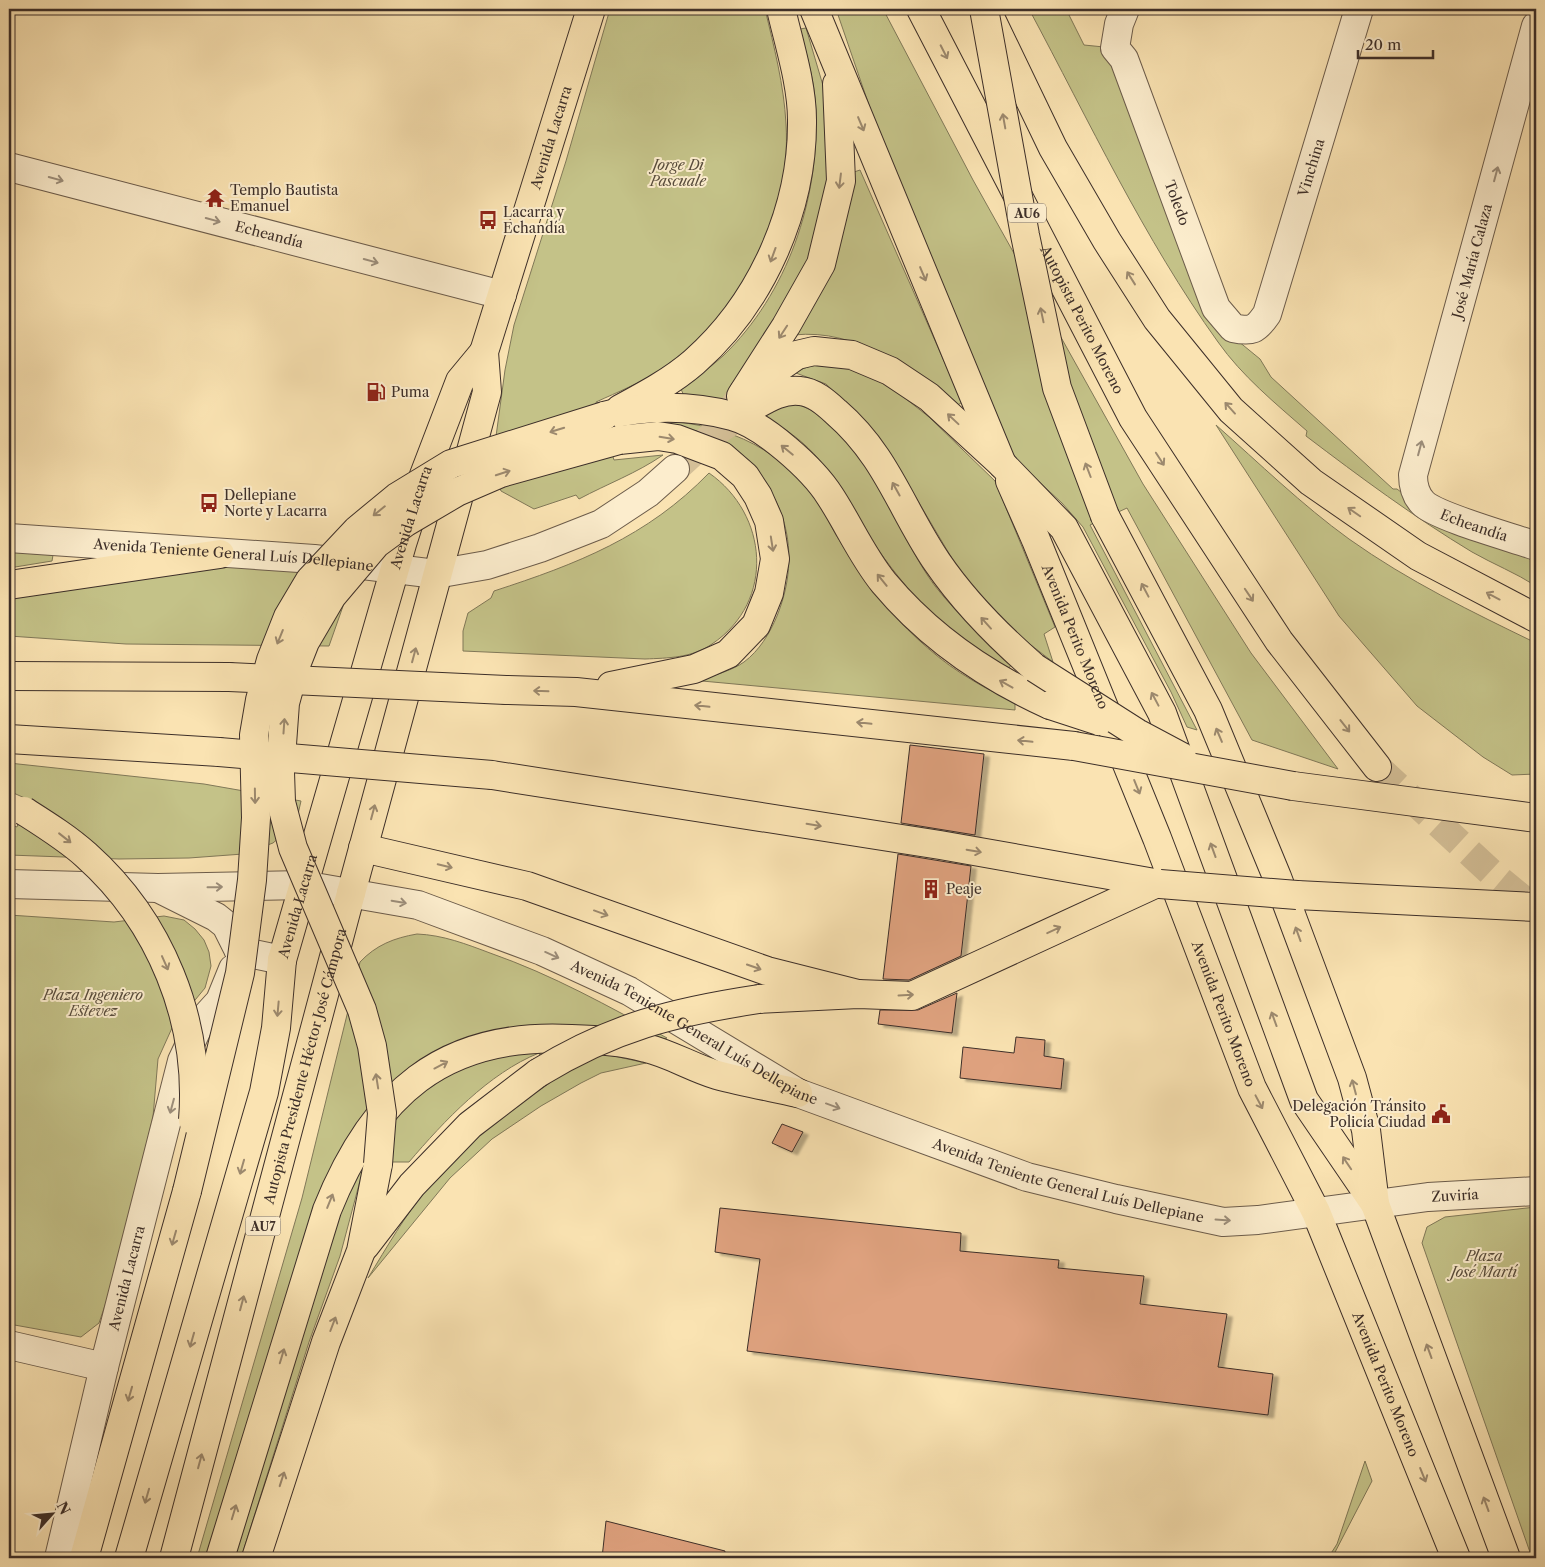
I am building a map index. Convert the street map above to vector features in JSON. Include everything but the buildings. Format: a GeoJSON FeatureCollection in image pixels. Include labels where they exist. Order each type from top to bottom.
{"type":"FeatureCollection","features":[{"type":"Feature","properties":{"kind":"main road","name":"Avenida Lacarra"},"geometry":{"type":"LineString","coordinates":[[351,893],[436,574],[487,392],[484,352],[591,9]]}},
{"type":"Feature","properties":{"kind":"main road"},"geometry":{"type":"LineString","coordinates":[[607,416],[657,388],[693,362],[742,307],[769,264],[790,209],[799,170],[802,119],[781,9]]}},
{"type":"Feature","properties":{"kind":"main road","name":"Avenida Perito Moreno"},"geometry":{"type":"LineString","coordinates":[[814,9],[1002,464],[1036,540],[1158,838],[1252,1088],[1316,1212],[1456,1558]]}},
{"type":"Feature","properties":{"kind":"main road","name":"Autopista Perito Moreno"},"geometry":{"type":"LineString","coordinates":[[921,9],[1133,418],[1279,641],[1377,767]]}},
{"type":"Feature","properties":{"kind":"main road"},"geometry":{"type":"LineString","coordinates":[[985,9],[1053,148],[1157,319],[1231,410],[1311,482],[1418,556],[1536,618]]}},
{"type":"Feature","properties":{"kind":"main road"},"geometry":{"type":"LineString","coordinates":[[985,9],[1025,235],[1058,388],[1105,516],[1208,710],[1277,877],[1352,1078],[1366,1130],[1374,1204]]}},
{"type":"Feature","properties":{"kind":"main road"},"geometry":{"type":"LineString","coordinates":[[746,398],[821,264],[841,181],[835,63]]}},
{"type":"Feature","properties":{"kind":"main road"},"geometry":{"type":"LineString","coordinates":[[746,398],[797,355],[814,351],[852,355],[890,371],[930,397],[1002,464],[1064,528],[1162,713],[1304,1100],[1374,1204],[1506,1558]]}},
{"type":"Feature","properties":{"kind":"main road","name":"Avenida Lacarra"},"geometry":{"type":"LineString","coordinates":[[282,960],[424,475],[460,381],[484,352]]}},
{"type":"Feature","properties":{"kind":"main road"},"geometry":{"type":"LineString","coordinates":[[746,398],[773,396],[792,390],[802,391],[818,397],[845,420],[886,470],[936,561],[963,597],[992,630],[1035,668],[1136,733],[1206,769]]}},
{"type":"Feature","properties":{"kind":"main road"},"geometry":{"type":"LineString","coordinates":[[86,1551],[187,1191],[240,973],[252,880],[256,818],[254,735],[260,700],[288,617],[310,580],[356,530],[397,497],[451,464],[607,416],[684,408],[733,416],[765,434],[812,472],[830,496],[867,561],[918,618],[959,655],[1007,685],[1050,705],[1136,733]]}},
{"type":"Feature","properties":{"kind":"main road"},"geometry":{"type":"LineString","coordinates":[[256,1558],[326,1342],[363,1239],[378,1164],[382,1114],[372,1046],[362,1010],[293,848],[281,802],[280,772],[285,704],[294,670],[305,642],[332,596],[376,544],[406,522],[457,492],[501,473],[619,440],[658,436],[677,439],[722,456],[745,476],[758,496],[769,521],[775,559],[769,593],[756,625],[728,654],[686,672],[576,692]]}},
{"type":"Feature","properties":{"kind":"main road"},"geometry":{"type":"LineString","coordinates":[[9,585],[220,554]]}},
{"type":"Feature","properties":{"kind":"main road"},"geometry":{"type":"LineString","coordinates":[[9,676],[229,677],[576,692],[1074,746],[1293,786],[1536,818]]}},
{"type":"Feature","properties":{"kind":"main road"},"geometry":{"type":"LineString","coordinates":[[9,739],[219,752],[492,775],[930,844],[1157,884],[1296,895],[1536,907]]}},
{"type":"Feature","properties":{"kind":"main road"},"geometry":{"type":"LineString","coordinates":[[17,808],[59,833],[109,877],[132,904],[154,938],[177,989],[191,1052],[195,1100],[187,1191]]}},
{"type":"Feature","properties":{"kind":"main road"},"geometry":{"type":"LineString","coordinates":[[363,848],[527,886],[767,971],[858,994]]}},
{"type":"Feature","properties":{"kind":"main road"},"geometry":{"type":"LineString","coordinates":[[363,1239],[470,1125],[538,1073],[574,1051],[618,1031],[693,1009],[759,999],[858,994],[912,996],[1157,884]]}},
{"type":"Feature","properties":{"kind":"main road","name":"Autopista Presidente Héctor José Cámpora"},"geometry":{"type":"LineString","coordinates":[[174,1558],[351,893]]}},
{"type":"Feature","properties":{"kind":"main road","name":"AU7"},"geometry":{"type":"LineString","coordinates":[[129,1558],[264,1092],[276,1028],[282,960]]}},
{"type":"Feature","properties":{"kind":"main road"},"geometry":{"type":"LineString","coordinates":[[220,1558],[327,1210],[342,1171],[378,1116],[405,1088],[439,1065],[489,1044],[556,1038],[620,1042],[648,1048],[716,1074],[798,1093]]}},
{"type":"Feature","properties":{"kind":"street","name":"Toledo"},"geometry":{"type":"LineString","coordinates":[[1125,9],[1119,24],[1115,48],[1124,59],[1216,308],[1233,328],[1248,331],[1259,325]]}},
{"type":"Feature","properties":{"kind":"street","name":"Vinchina"},"geometry":{"type":"LineString","coordinates":[[1259,325],[1267,314],[1359,9]]}},
{"type":"Feature","properties":{"kind":"street","name":"José María Calaza"},"geometry":{"type":"LineString","coordinates":[[1417,495],[1413,486],[1413,474],[1536,26]]}},
{"type":"Feature","properties":{"kind":"street","name":"Echeandía"},"geometry":{"type":"LineString","coordinates":[[9,167],[502,295]]}},
{"type":"Feature","properties":{"kind":"street","name":"Avenida Teniente General Luís Dellepiane"},"geometry":{"type":"LineString","coordinates":[[9,538],[314,559],[436,574],[487,565],[540,548],[601,524],[648,493],[675,469]]}},
{"type":"Feature","properties":{"kind":"street","name":"Echeandía"},"geometry":{"type":"LineString","coordinates":[[1417,495],[1424,505],[1459,520],[1536,546]]}},
{"type":"Feature","properties":{"kind":"street","name":"Avenida Teniente General Luís Dellepiane"},"geometry":{"type":"LineString","coordinates":[[9,884],[158,888],[303,886],[418,905],[542,951],[629,991],[798,1093],[1027,1177],[1116,1199],[1224,1222],[1374,1204]]}},
{"type":"Feature","properties":{"kind":"street"},"geometry":{"type":"LineString","coordinates":[[158,888],[216,917],[226,926],[238,951]]}},
{"type":"Feature","properties":{"kind":"street","name":"Avenida Lacarra"},"geometry":{"type":"LineString","coordinates":[[59,1558],[104,1366],[182,1061],[200,1023],[220,1002],[229,983],[238,951],[282,960]]}},
{"type":"Feature","properties":{"kind":"street","name":"Zuviría"},"geometry":{"type":"LineString","coordinates":[[1374,1204],[1428,1197],[1536,1191]]}},
{"type":"Feature","properties":{"kind":"street"},"geometry":{"type":"LineString","coordinates":[[9,1345],[104,1366]]}},
{"type":"Feature","properties":{"kind":"green space","name":"Jorge Di Pascuale"},"geometry":{"type":"Polygon","coordinates":[[[610,9],[765,9],[783,95],[786,124],[786,159],[780,195],[770,229],[755,263],[736,294],[714,323],[689,348],[661,370],[596,402],[614,460],[663,455],[632,473],[579,499],[576,495],[534,509],[501,491],[492,466],[505,370],[514,325],[566,161],[610,9]]]}},
{"type":"Feature","properties":{"kind":"green space"},"geometry":{"type":"Polygon","coordinates":[[[836,9],[883,9],[973,180],[1143,484],[1251,653],[1338,769],[1252,740],[1127,508],[1090,525],[1197,730],[1187,727],[1171,692],[1083,527],[1062,503],[1010,455],[895,181],[836,9]]]}},
{"type":"Feature","properties":{"kind":"green space"},"geometry":{"type":"Polygon","coordinates":[[[1029,9],[1066,9],[1084,45],[1104,47],[1238,341],[1260,359],[1271,377],[1393,489],[1397,489],[1418,505],[1536,556],[1536,586],[1450,539],[1347,467],[1306,436],[1307,431],[1260,389],[1227,354],[1191,303],[1142,221],[1029,9]]]}},
{"type":"Feature","properties":{"kind":"green space"},"geometry":{"type":"Polygon","coordinates":[[[806,28],[827,99],[831,171],[818,241],[763,342],[791,402],[816,414],[838,432],[858,455],[935,586],[953,607],[1011,665],[1009,668],[988,658],[967,644],[927,609],[892,569],[829,472],[808,448],[770,421],[734,408],[684,396],[681,389],[723,356],[746,331],[765,304],[782,274],[795,243],[805,211],[812,178],[816,144],[814,90],[800,29],[806,28]]]}},
{"type":"Feature","properties":{"kind":"green space"},"geometry":{"type":"Polygon","coordinates":[[[860,170],[962,402],[958,405],[900,366],[861,345],[840,338],[817,335],[793,335],[838,246],[847,215],[854,172],[860,170]]]}},
{"type":"Feature","properties":{"kind":"green space"},"geometry":{"type":"Polygon","coordinates":[[[830,364],[851,367],[873,377],[901,395],[929,417],[995,481],[1055,627],[1044,634],[1053,662],[1005,625],[960,572],[890,454],[846,403],[826,384],[793,372],[811,366],[830,364]]]}},
{"type":"Feature","properties":{"kind":"green space"},"geometry":{"type":"Polygon","coordinates":[[[652,420],[677,422],[723,431],[744,439],[782,463],[800,479],[816,499],[855,564],[898,619],[917,639],[960,673],[1015,703],[1015,710],[702,681],[702,679],[729,670],[744,662],[764,641],[771,629],[785,592],[788,568],[788,545],[784,523],[776,502],[765,482],[730,447],[711,436],[652,420]]]}},
{"type":"Feature","properties":{"kind":"green space"},"geometry":{"type":"Polygon","coordinates":[[[1216,425],[1314,512],[1371,554],[1441,595],[1536,643],[1536,774],[1512,775],[1483,757],[1417,706],[1339,616],[1216,425]]]}},
{"type":"Feature","properties":{"kind":"green space"},"geometry":{"type":"Polygon","coordinates":[[[709,473],[729,490],[743,511],[753,534],[757,558],[755,582],[747,605],[733,626],[712,644],[688,655],[645,659],[463,651],[463,631],[468,613],[491,598],[494,591],[554,570],[609,546],[661,515],[709,473]]]}},
{"type":"Feature","properties":{"kind":"green space"},"geometry":{"type":"Polygon","coordinates":[[[9,552],[53,555],[52,561],[9,568],[9,552]]]}},
{"type":"Feature","properties":{"kind":"green space"},"geometry":{"type":"Polygon","coordinates":[[[227,564],[336,572],[348,592],[329,646],[126,644],[9,636],[9,595],[227,564]]]}},
{"type":"Feature","properties":{"kind":"green space"},"geometry":{"type":"Polygon","coordinates":[[[9,763],[204,784],[301,801],[296,823],[273,843],[243,854],[189,858],[119,859],[9,855],[9,824],[17,827],[27,799],[9,791],[9,763]]]}},
{"type":"Feature","properties":{"kind":"green space","name":"Plaza Ingeniero Estevez"},"geometry":{"type":"Polygon","coordinates":[[[9,915],[114,922],[164,916],[184,920],[204,940],[209,952],[211,966],[205,988],[172,1028],[158,1059],[153,1117],[112,1285],[99,1323],[81,1337],[9,1324],[9,915]]]}},
{"type":"Feature","properties":{"kind":"green space"},"geometry":{"type":"Polygon","coordinates":[[[417,934],[454,940],[536,971],[667,1038],[525,1027],[374,1103],[210,1558],[197,1558],[302,1198],[360,962],[372,951],[386,943],[417,934]]]}},
{"type":"Feature","properties":{"kind":"green space"},"geometry":{"type":"Polygon","coordinates":[[[503,1051],[609,1055],[646,1063],[601,1073],[541,1106],[492,1139],[450,1178],[368,1278],[412,1209],[455,1158],[500,1118],[550,1083],[539,1053],[520,1062],[485,1085],[437,1130],[409,1162],[365,1162],[340,1256],[309,1342],[241,1558],[231,1558],[350,1177],[400,1107],[436,1078],[503,1051]]]}},
{"type":"Feature","properties":{"kind":"green space","name":"Plaza José Martí"},"geometry":{"type":"Polygon","coordinates":[[[1536,1207],[1536,1558],[1532,1558],[1422,1243],[1427,1227],[1445,1217],[1536,1207]]]}},
{"type":"Feature","properties":{"kind":"green space"},"geometry":{"type":"Polygon","coordinates":[[[1365,1461],[1372,1481],[1332,1558],[1328,1558],[1337,1544],[1365,1461]]]}},
{"type":"Feature","properties":{"kind":"tunnel"},"geometry":{"type":"LineString","coordinates":[[675,469],[717,431],[740,397]]}},
{"type":"Feature","properties":{"kind":"tunnel"},"geometry":{"type":"LineString","coordinates":[[717,431],[753,407]]}},
{"type":"Feature","properties":{"kind":"tunnel"},"geometry":{"type":"LineString","coordinates":[[1377,767],[1495,876],[1536,910]]}},
{"type":"Feature","properties":{"kind":"place","name":"Templo Bautista Emanuel"},"geometry":{"type":"Point","coordinates":[215,198]}},
{"type":"Feature","properties":{"kind":"place","name":"Lacarra y Echandía"},"geometry":{"type":"Point","coordinates":[488,220]}},
{"type":"Feature","properties":{"kind":"place","name":"Puma"},"geometry":{"type":"Point","coordinates":[376,392]}},
{"type":"Feature","properties":{"kind":"place","name":"Dellepiane Norte y Lacarra"},"geometry":{"type":"Point","coordinates":[209,503]}},
{"type":"Feature","properties":{"kind":"place","name":"Peaje"},"geometry":{"type":"Point","coordinates":[931,889]}},
{"type":"Feature","properties":{"kind":"place","name":"Delegación Tránsito Policía Ciudad"},"geometry":{"type":"Point","coordinates":[1441,1114]}}]}
